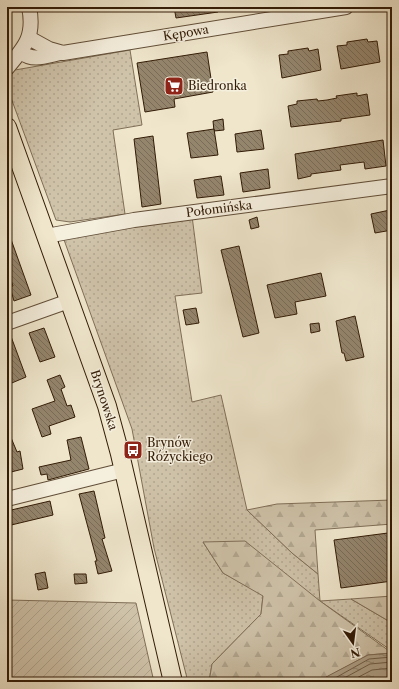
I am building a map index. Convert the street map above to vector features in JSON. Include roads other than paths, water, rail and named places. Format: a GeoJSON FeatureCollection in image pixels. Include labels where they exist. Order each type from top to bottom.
{"type":"FeatureCollection","features":[{"type":"Feature","properties":{"kind":"main road","name":"Brynowska"},"geometry":{"type":"LineString","coordinates":[[7,127],[12,160],[46,236],[107,406],[124,470],[173,682]]}},
{"type":"Feature","properties":{"kind":"street"},"geometry":{"type":"LineString","coordinates":[[7,68],[21,52],[29,38],[32,20],[28,7]]}},
{"type":"Feature","properties":{"kind":"street","name":"Kępowa"},"geometry":{"type":"LineString","coordinates":[[29,38],[49,49],[63,52],[270,13],[346,7]]}},
{"type":"Feature","properties":{"kind":"street"},"geometry":{"type":"LineString","coordinates":[[21,52],[27,57],[36,58],[63,52]]}},
{"type":"Feature","properties":{"kind":"street"},"geometry":{"type":"LineString","coordinates":[[7,60],[21,52]]}},
{"type":"Feature","properties":{"kind":"street","name":"Połomińska"},"geometry":{"type":"LineString","coordinates":[[46,236],[134,220],[392,186]]}},
{"type":"Feature","properties":{"kind":"street"},"geometry":{"type":"LineString","coordinates":[[7,324],[69,301]]}},
{"type":"Feature","properties":{"kind":"street"},"geometry":{"type":"LineString","coordinates":[[7,499],[124,470]]}},
{"type":"Feature","properties":{"kind":"water"},"geometry":{"type":"Polygon","coordinates":[[[392,653],[392,682],[322,682],[326,677],[368,655],[392,653]]]}},
{"type":"Feature","properties":{"kind":"place","name":"Biedronka"},"geometry":{"type":"Point","coordinates":[174,86]}},
{"type":"Feature","properties":{"kind":"place","name":"Brynów Różyckiego"},"geometry":{"type":"Point","coordinates":[133,450]}}]}
